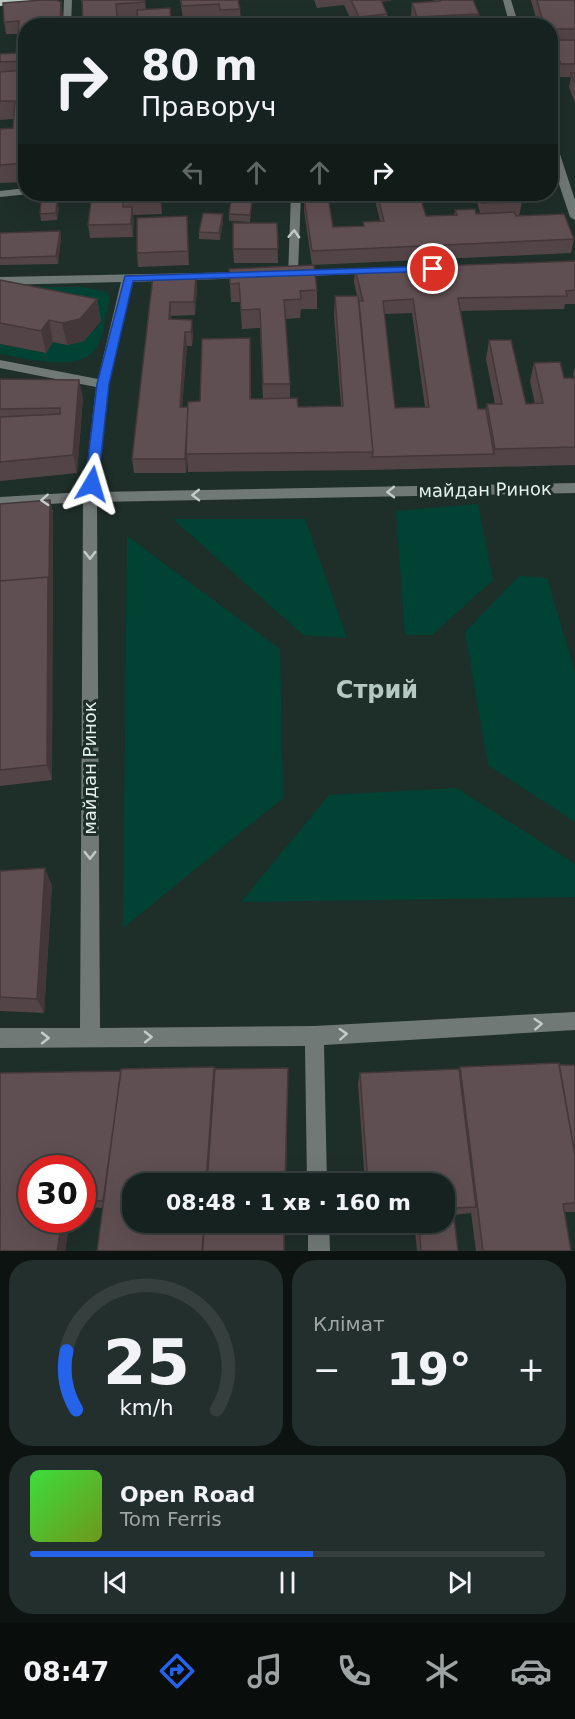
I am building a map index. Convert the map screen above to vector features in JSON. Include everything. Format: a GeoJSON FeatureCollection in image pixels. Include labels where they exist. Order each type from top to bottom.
{"type":"FeatureCollection","features":[{"type":"Feature","properties":{"kind":"main road"},"geometry":{"type":"LineString","coordinates":[[0,3],[31,0]]}},
{"type":"Feature","properties":{"kind":"street"},"geometry":{"type":"LineString","coordinates":[[67,18],[68,0]]}},
{"type":"Feature","properties":{"kind":"street"},"geometry":{"type":"LineString","coordinates":[[507,0],[513,18]]}},
{"type":"Feature","properties":{"kind":"street"},"geometry":{"type":"LineString","coordinates":[[558,157],[570,183],[575,217]]}},
{"type":"Feature","properties":{"kind":"street"},"geometry":{"type":"LineString","coordinates":[[0,194],[18,191]]}},
{"type":"Feature","properties":{"kind":"street"},"geometry":{"type":"LineString","coordinates":[[295,201],[286,275],[386,271]]}},
{"type":"Feature","properties":{"kind":"street"},"geometry":{"type":"LineString","coordinates":[[0,281],[256,276]]}},
{"type":"Feature","properties":{"kind":"street"},"geometry":{"type":"LineString","coordinates":[[0,502],[90,497],[103,384],[128,278]]}},
{"type":"Feature","properties":{"kind":"street"},"geometry":{"type":"LineString","coordinates":[[0,364],[103,384]]}},
{"type":"Feature","properties":{"kind":"street","name":"майдан Ринок"},"geometry":{"type":"LineString","coordinates":[[90,1038],[90,497],[575,488]]}},
{"type":"Feature","properties":{"kind":"street"},"geometry":{"type":"LineString","coordinates":[[0,1038],[314,1036],[575,1022]]}},
{"type":"Feature","properties":{"kind":"street"},"geometry":{"type":"LineString","coordinates":[[314,1036],[317,1173]]}},
{"type":"Feature","properties":{"kind":"street"},"geometry":{"type":"LineString","coordinates":[[318,1233],[319,1251]]}},
{"type":"Feature","properties":{"kind":"green space"},"geometry":{"type":"Polygon","coordinates":[[[0,287],[82,287],[107,292],[110,298],[97,347],[90,355],[66,362],[37,361],[0,354],[0,344],[46,353],[53,342],[67,345],[96,329],[101,321],[0,287]]]}},
{"type":"Feature","properties":{"kind":"green space"},"geometry":{"type":"Polygon","coordinates":[[[478,504],[493,580],[432,635],[405,635],[396,511],[478,504]]]}},
{"type":"Feature","properties":{"kind":"green space"},"geometry":{"type":"Polygon","coordinates":[[[173,519],[305,519],[347,638],[303,635],[173,519]]]}},
{"type":"Feature","properties":{"kind":"green space"},"geometry":{"type":"Polygon","coordinates":[[[127,536],[280,649],[283,798],[123,928],[127,536]]]}},
{"type":"Feature","properties":{"kind":"green space"},"geometry":{"type":"Polygon","coordinates":[[[519,576],[547,578],[575,672],[575,822],[488,765],[465,632],[519,576]]]}},
{"type":"Feature","properties":{"kind":"green space"},"geometry":{"type":"Polygon","coordinates":[[[457,788],[575,864],[575,897],[241,902],[329,795],[457,788]]]}},
{"type":"Feature","properties":{"kind":"building"},"geometry":{"type":"Polygon","coordinates":[[[56,0],[61,2],[60,18],[18,18],[18,21],[4,22],[3,3],[56,0]]]}},
{"type":"Feature","properties":{"kind":"building"},"geometry":{"type":"Polygon","coordinates":[[[82,0],[145,0],[145,2],[116,4],[117,18],[83,18],[82,0]]]}},
{"type":"Feature","properties":{"kind":"building"},"geometry":{"type":"Polygon","coordinates":[[[181,0],[238,0],[240,9],[220,10],[219,4],[182,6],[181,0]]]}},
{"type":"Feature","properties":{"kind":"building"},"geometry":{"type":"Polygon","coordinates":[[[351,0],[381,0],[387,14],[359,17],[351,0]]]}},
{"type":"Feature","properties":{"kind":"building"},"geometry":{"type":"Polygon","coordinates":[[[473,0],[479,14],[417,17],[412,3],[473,0]]]}},
{"type":"Feature","properties":{"kind":"building"},"geometry":{"type":"Polygon","coordinates":[[[537,0],[574,0],[575,29],[558,29],[558,18],[542,18],[537,0]]]}},
{"type":"Feature","properties":{"kind":"building"},"geometry":{"type":"Polygon","coordinates":[[[170,8],[171,18],[138,18],[137,10],[170,8]]]}},
{"type":"Feature","properties":{"kind":"building"},"geometry":{"type":"Polygon","coordinates":[[[480,16],[481,18],[451,18],[480,16]]]}},
{"type":"Feature","properties":{"kind":"building"},"geometry":{"type":"Polygon","coordinates":[[[18,32],[18,61],[0,62],[0,54],[16,53],[18,32]]]}},
{"type":"Feature","properties":{"kind":"building"},"geometry":{"type":"Polygon","coordinates":[[[558,40],[575,40],[575,64],[561,64],[558,56],[558,40]]]}},
{"type":"Feature","properties":{"kind":"building"},"geometry":{"type":"Polygon","coordinates":[[[18,71],[18,164],[0,165],[0,129],[13,128],[15,101],[0,101],[0,72],[18,71]]]}},
{"type":"Feature","properties":{"kind":"building"},"geometry":{"type":"Polygon","coordinates":[[[41,201],[57,201],[56,213],[40,214],[41,201]]]}},
{"type":"Feature","properties":{"kind":"building"},"geometry":{"type":"Polygon","coordinates":[[[91,201],[160,201],[123,202],[123,207],[132,207],[131,224],[88,225],[91,201]]]}},
{"type":"Feature","properties":{"kind":"building"},"geometry":{"type":"Polygon","coordinates":[[[231,201],[252,201],[250,215],[229,214],[231,201]]]}},
{"type":"Feature","properties":{"kind":"building"},"geometry":{"type":"Polygon","coordinates":[[[304,201],[329,201],[333,227],[364,226],[363,222],[384,221],[379,201],[421,201],[426,216],[457,215],[455,210],[475,209],[476,214],[514,212],[516,216],[564,214],[574,239],[312,251],[304,201]]]}},
{"type":"Feature","properties":{"kind":"building"},"geometry":{"type":"Polygon","coordinates":[[[482,201],[522,202],[482,203],[482,201]]]}},
{"type":"Feature","properties":{"kind":"building"},"geometry":{"type":"Polygon","coordinates":[[[203,213],[223,214],[219,233],[199,232],[203,213]]]}},
{"type":"Feature","properties":{"kind":"building"},"geometry":{"type":"Polygon","coordinates":[[[187,216],[188,251],[137,253],[137,218],[187,216]]]}},
{"type":"Feature","properties":{"kind":"building"},"geometry":{"type":"Polygon","coordinates":[[[233,223],[277,223],[278,249],[233,249],[233,223]]]}},
{"type":"Feature","properties":{"kind":"building"},"geometry":{"type":"Polygon","coordinates":[[[60,231],[56,256],[0,258],[0,233],[60,231]]]}},
{"type":"Feature","properties":{"kind":"building"},"geometry":{"type":"Polygon","coordinates":[[[575,261],[575,290],[566,291],[567,296],[458,298],[478,409],[486,409],[494,454],[372,457],[359,301],[363,301],[355,269],[575,261]],[[413,299],[383,301],[395,408],[429,407],[413,299]]]}},
{"type":"Feature","properties":{"kind":"building"},"geometry":{"type":"Polygon","coordinates":[[[314,265],[317,290],[300,291],[301,299],[284,300],[290,384],[263,384],[260,309],[241,310],[239,283],[230,284],[229,269],[314,265]]]}},
{"type":"Feature","properties":{"kind":"building"},"geometry":{"type":"Polygon","coordinates":[[[153,276],[196,276],[194,302],[170,302],[169,319],[192,320],[191,332],[185,332],[180,407],[188,407],[185,459],[132,459],[153,276]]]}},
{"type":"Feature","properties":{"kind":"building"},"geometry":{"type":"Polygon","coordinates":[[[0,280],[97,299],[80,319],[62,323],[49,320],[41,331],[0,323],[0,280]]]}},
{"type":"Feature","properties":{"kind":"building"},"geometry":{"type":"Polygon","coordinates":[[[335,296],[358,296],[373,452],[186,454],[188,402],[200,401],[202,339],[250,338],[250,399],[297,398],[298,407],[343,406],[335,296]]]}},
{"type":"Feature","properties":{"kind":"building"},"geometry":{"type":"Polygon","coordinates":[[[489,340],[511,340],[526,404],[543,403],[534,363],[560,362],[564,378],[575,378],[575,447],[495,449],[487,404],[502,404],[489,340]]]}},
{"type":"Feature","properties":{"kind":"building"},"geometry":{"type":"Polygon","coordinates":[[[0,379],[79,380],[73,455],[0,462],[0,417],[60,414],[60,408],[0,409],[0,379]]]}},
{"type":"Feature","properties":{"kind":"building"},"geometry":{"type":"Polygon","coordinates":[[[50,500],[49,582],[48,577],[0,581],[0,504],[50,500]]]}},
{"type":"Feature","properties":{"kind":"building"},"geometry":{"type":"Polygon","coordinates":[[[48,577],[47,765],[0,770],[0,581],[48,577]]]}},
{"type":"Feature","properties":{"kind":"building"},"geometry":{"type":"Polygon","coordinates":[[[45,868],[37,999],[0,997],[0,871],[45,868]]]}},
{"type":"Feature","properties":{"kind":"building"},"geometry":{"type":"Polygon","coordinates":[[[559,1063],[575,1155],[575,1203],[563,1204],[571,1251],[483,1251],[460,1067],[559,1063]]]}},
{"type":"Feature","properties":{"kind":"building"},"geometry":{"type":"Polygon","coordinates":[[[559,1065],[575,1065],[575,1155],[559,1065]]]}},
{"type":"Feature","properties":{"kind":"building"},"geometry":{"type":"Polygon","coordinates":[[[214,1067],[207,1173],[122,1173],[122,1233],[203,1233],[202,1251],[97,1251],[121,1069],[214,1067]]]}},
{"type":"Feature","properties":{"kind":"building"},"geometry":{"type":"Polygon","coordinates":[[[288,1068],[285,1173],[208,1173],[215,1069],[288,1068]]]}},
{"type":"Feature","properties":{"kind":"building"},"geometry":{"type":"Polygon","coordinates":[[[459,1069],[476,1207],[455,1208],[455,1173],[367,1173],[360,1073],[459,1069]]]}},
{"type":"Feature","properties":{"kind":"building"},"geometry":{"type":"Polygon","coordinates":[[[121,1071],[103,1201],[96,1201],[96,1155],[18,1155],[18,1233],[60,1233],[57,1251],[0,1251],[0,1073],[121,1071]]]}},
{"type":"Feature","properties":{"kind":"building"},"geometry":{"type":"Polygon","coordinates":[[[455,1225],[458,1251],[421,1251],[420,1233],[455,1233],[455,1225]]]}},
{"type":"Feature","properties":{"kind":"building"},"geometry":{"type":"Polygon","coordinates":[[[204,1233],[284,1233],[284,1251],[203,1251],[204,1233]]]}},
{"type":"Feature","properties":{"kind":"district","name":"Стрий"},"geometry":{"type":"Point","coordinates":[377,690]}},
{"type":"Feature","properties":{"kind":"route"},"geometry":{"type":"LineString","coordinates":[[92,484],[103,384],[128,278],[291,275],[433,269]]}}]}
